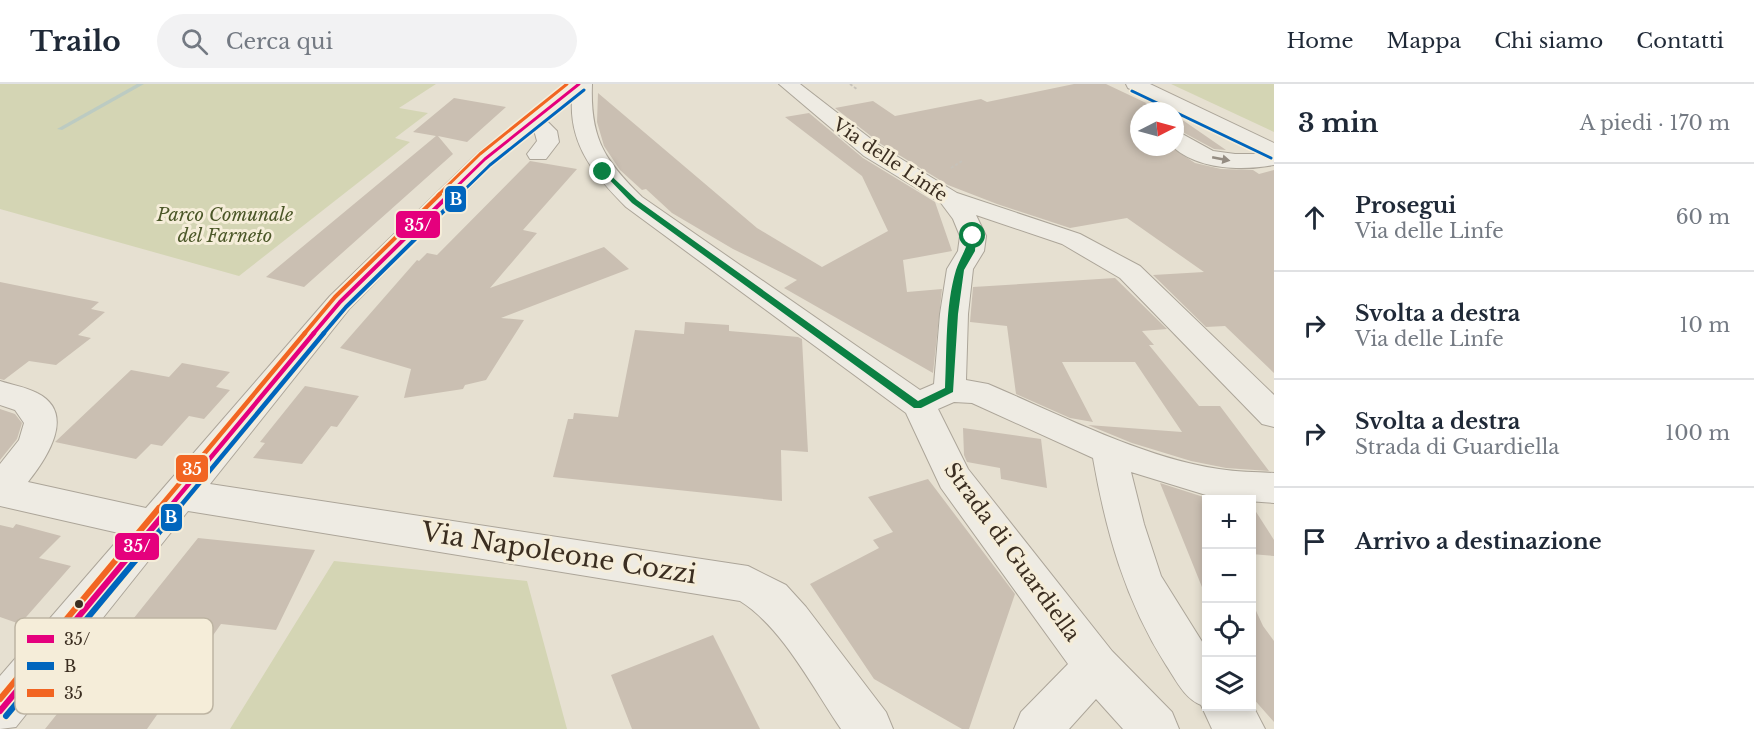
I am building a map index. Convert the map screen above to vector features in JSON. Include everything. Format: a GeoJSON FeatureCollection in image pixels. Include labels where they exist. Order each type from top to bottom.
{"type":"FeatureCollection","features":[{"type":"Feature","properties":{"kind":"street"},"geometry":{"type":"LineString","coordinates":[[78,618],[339,302],[477,168],[581,84]]}},
{"type":"Feature","properties":{"kind":"street","name":"Strada di Guardiella"},"geometry":{"type":"LineString","coordinates":[[581,84],[582,117],[587,146],[603,172],[634,202],[918,405],[932,428],[954,478],[1096,666],[1155,729]]}},
{"type":"Feature","properties":{"kind":"street","name":"Via delle Linfe"},"geometry":{"type":"LineString","coordinates":[[788,84],[872,151],[949,198],[965,217],[973,236],[971,251],[960,270],[954,314],[950,390]]}},
{"type":"Feature","properties":{"kind":"street"},"geometry":{"type":"LineString","coordinates":[[1136,84],[1274,151]]}},
{"type":"Feature","properties":{"kind":"street"},"geometry":{"type":"LineString","coordinates":[[1184,126],[1208,119]]}},
{"type":"Feature","properties":{"kind":"street"},"geometry":{"type":"LineString","coordinates":[[534,120],[547,132],[548,142],[538,154]]}},
{"type":"Feature","properties":{"kind":"street"},"geometry":{"type":"LineString","coordinates":[[1184,144],[1206,156],[1248,162],[1274,158]]}},
{"type":"Feature","properties":{"kind":"street"},"geometry":{"type":"LineString","coordinates":[[949,198],[1071,239],[1130,272],[1274,415]]}},
{"type":"Feature","properties":{"kind":"street"},"geometry":{"type":"LineString","coordinates":[[918,405],[950,390],[977,392],[1109,450],[1182,475],[1219,484],[1274,488]]}},
{"type":"Feature","properties":{"kind":"street"},"geometry":{"type":"LineString","coordinates":[[0,393],[28,403],[39,418],[39,440],[0,490],[156,526]]}},
{"type":"Feature","properties":{"kind":"street"},"geometry":{"type":"LineString","coordinates":[[1109,450],[1123,517],[1149,594],[1202,679]]}},
{"type":"Feature","properties":{"kind":"street","name":"Via Napoleone Cozzi"},"geometry":{"type":"LineString","coordinates":[[181,495],[748,584],[771,598],[791,621],[869,729]]}},
{"type":"Feature","properties":{"kind":"street"},"geometry":{"type":"LineString","coordinates":[[1038,729],[1096,666]]}},
{"type":"Feature","properties":{"kind":"street"},"geometry":{"type":"LineString","coordinates":[[0,711],[15,693]]}},
{"type":"Feature","properties":{"kind":"street"},"geometry":{"type":"LineString","coordinates":[[1228,711],[1241,729]]}},
{"type":"Feature","properties":{"kind":"path"},"geometry":{"type":"LineString","coordinates":[[850,84],[858,90]]}},
{"type":"Feature","properties":{"kind":"green space","name":"Parco Comunale del Farneto"},"geometry":{"type":"Polygon","coordinates":[[[0,84],[436,84],[399,108],[428,113],[395,138],[410,142],[239,276],[0,209],[0,84]]]}},
{"type":"Feature","properties":{"kind":"green space"},"geometry":{"type":"Polygon","coordinates":[[[1171,84],[1274,84],[1274,132],[1171,84]]]}},
{"type":"Feature","properties":{"kind":"green space"},"geometry":{"type":"Polygon","coordinates":[[[334,561],[527,581],[567,729],[230,729],[334,561]]]}},
{"type":"Feature","properties":{"kind":"building"},"geometry":{"type":"Polygon","coordinates":[[[1074,84],[1106,84],[1144,102],[1130,102],[1130,156],[1184,156],[1195,163],[1221,169],[1253,170],[1259,174],[1274,170],[1274,373],[1225,326],[1206,327],[1153,275],[1204,272],[1127,218],[1070,228],[997,204],[948,185],[881,144],[835,108],[873,101],[895,116],[981,99],[987,102],[1074,84]]]}},
{"type":"Feature","properties":{"kind":"building"},"geometry":{"type":"Polygon","coordinates":[[[598,93],[757,228],[822,267],[888,231],[862,176],[785,117],[809,113],[863,158],[935,202],[952,251],[903,260],[907,292],[942,289],[933,373],[784,288],[797,280],[733,249],[672,213],[646,189],[642,190],[620,170],[604,146],[597,122],[598,93]]]}},
{"type":"Feature","properties":{"kind":"building"},"geometry":{"type":"Polygon","coordinates":[[[454,98],[506,107],[467,142],[438,136],[453,154],[304,287],[266,277],[436,136],[413,132],[454,98]]]}},
{"type":"Feature","properties":{"kind":"building"},"geometry":{"type":"Polygon","coordinates":[[[1184,121],[1226,150],[1214,149],[1184,133],[1184,121]]]}},
{"type":"Feature","properties":{"kind":"building"},"geometry":{"type":"Polygon","coordinates":[[[530,161],[577,169],[523,230],[537,233],[490,288],[604,247],[629,269],[501,318],[524,320],[486,380],[465,385],[463,389],[404,398],[411,369],[340,348],[417,260],[419,261],[427,253],[437,255],[530,161]]]}},
{"type":"Feature","properties":{"kind":"building"},"geometry":{"type":"Polygon","coordinates":[[[1115,278],[1167,329],[1142,331],[1154,345],[1149,345],[1199,406],[1220,406],[1269,471],[1226,468],[1191,461],[1132,443],[1088,425],[1182,432],[1135,362],[1062,362],[1093,422],[1070,418],[1016,394],[1007,326],[970,322],[973,287],[1115,278]]]}},
{"type":"Feature","properties":{"kind":"building"},"geometry":{"type":"Polygon","coordinates":[[[0,282],[99,302],[91,309],[105,312],[78,335],[91,338],[56,365],[29,361],[4,380],[0,379],[0,282]]]}},
{"type":"Feature","properties":{"kind":"building"},"geometry":{"type":"Polygon","coordinates":[[[685,322],[729,325],[729,331],[802,339],[808,452],[781,450],[782,501],[553,477],[568,419],[573,419],[574,413],[618,417],[635,330],[684,334],[685,322]]]}},
{"type":"Feature","properties":{"kind":"building"},"geometry":{"type":"Polygon","coordinates":[[[182,363],[230,372],[216,387],[230,390],[204,419],[189,416],[162,446],[151,444],[136,459],[55,442],[131,370],[169,377],[182,363]]]}},
{"type":"Feature","properties":{"kind":"building"},"geometry":{"type":"Polygon","coordinates":[[[305,386],[359,396],[337,427],[331,426],[302,464],[253,458],[265,443],[260,442],[305,386]]]}},
{"type":"Feature","properties":{"kind":"building"},"geometry":{"type":"Polygon","coordinates":[[[0,409],[15,414],[22,423],[17,439],[0,460],[0,409]]]}},
{"type":"Feature","properties":{"kind":"building"},"geometry":{"type":"Polygon","coordinates":[[[963,428],[1041,439],[1047,488],[1001,479],[1000,468],[967,462],[964,455],[963,428]]]}},
{"type":"Feature","properties":{"kind":"building"},"geometry":{"type":"Polygon","coordinates":[[[928,479],[1015,594],[969,729],[962,729],[874,679],[810,584],[879,548],[873,540],[893,532],[868,497],[928,479]]]}},
{"type":"Feature","properties":{"kind":"building"},"geometry":{"type":"Polygon","coordinates":[[[1160,483],[1202,496],[1202,587],[1160,483]]]}},
{"type":"Feature","properties":{"kind":"building"},"geometry":{"type":"Polygon","coordinates":[[[1256,512],[1274,540],[1274,556],[1256,554],[1256,512]]]}},
{"type":"Feature","properties":{"kind":"building"},"geometry":{"type":"Polygon","coordinates":[[[16,524],[61,536],[39,558],[71,566],[25,618],[15,618],[15,622],[0,617],[0,525],[13,528],[16,524]]]}},
{"type":"Feature","properties":{"kind":"building"},"geometry":{"type":"Polygon","coordinates":[[[198,538],[315,550],[276,630],[221,624],[213,635],[213,618],[134,618],[198,538]]]}},
{"type":"Feature","properties":{"kind":"building"},"geometry":{"type":"Polygon","coordinates":[[[1256,611],[1274,641],[1274,722],[1256,702],[1256,611]]]}},
{"type":"Feature","properties":{"kind":"building"},"geometry":{"type":"Polygon","coordinates":[[[713,635],[760,729],[632,729],[611,675],[713,635]]]}},
{"type":"Feature","properties":{"kind":"building"},"geometry":{"type":"Polygon","coordinates":[[[57,714],[158,714],[147,729],[45,729],[57,714]]]}},
{"type":"Feature","properties":{"kind":"waterway"},"geometry":{"type":"LineString","coordinates":[[60,129],[141,84]]}},
{"type":"Feature","properties":{"kind":"transit line","name":"35"},"geometry":{"type":"LineString","coordinates":[[68,618],[335,297],[480,154],[567,84]]}},
{"type":"Feature","properties":{"kind":"transit line","name":"35/"},"geometry":{"type":"LineString","coordinates":[[77,618],[340,302],[485,159],[579,84]]}},
{"type":"Feature","properties":{"kind":"transit line","name":"B"},"geometry":{"type":"LineString","coordinates":[[87,618],[346,307],[490,165],[584,90]]}},
{"type":"Feature","properties":{"kind":"transit line","name":"B"},"geometry":{"type":"LineString","coordinates":[[1132,91],[1155,102]]}},
{"type":"Feature","properties":{"kind":"transit line","name":"B"},"geometry":{"type":"LineString","coordinates":[[1184,116],[1271,158]]}},
{"type":"Feature","properties":{"kind":"transit line","name":"35"},"geometry":{"type":"LineString","coordinates":[[0,699],[15,681]]}},
{"type":"Feature","properties":{"kind":"transit line","name":"35/"},"geometry":{"type":"LineString","coordinates":[[0,711],[15,693]]}},
{"type":"Feature","properties":{"kind":"transit line","name":"B"},"geometry":{"type":"LineString","coordinates":[[6,716],[15,705]]}},
{"type":"Feature","properties":{"kind":"route"},"geometry":{"type":"LineString","coordinates":[[603,172],[634,202],[918,405],[950,390],[954,314],[960,270],[971,251],[973,236]]}}]}
